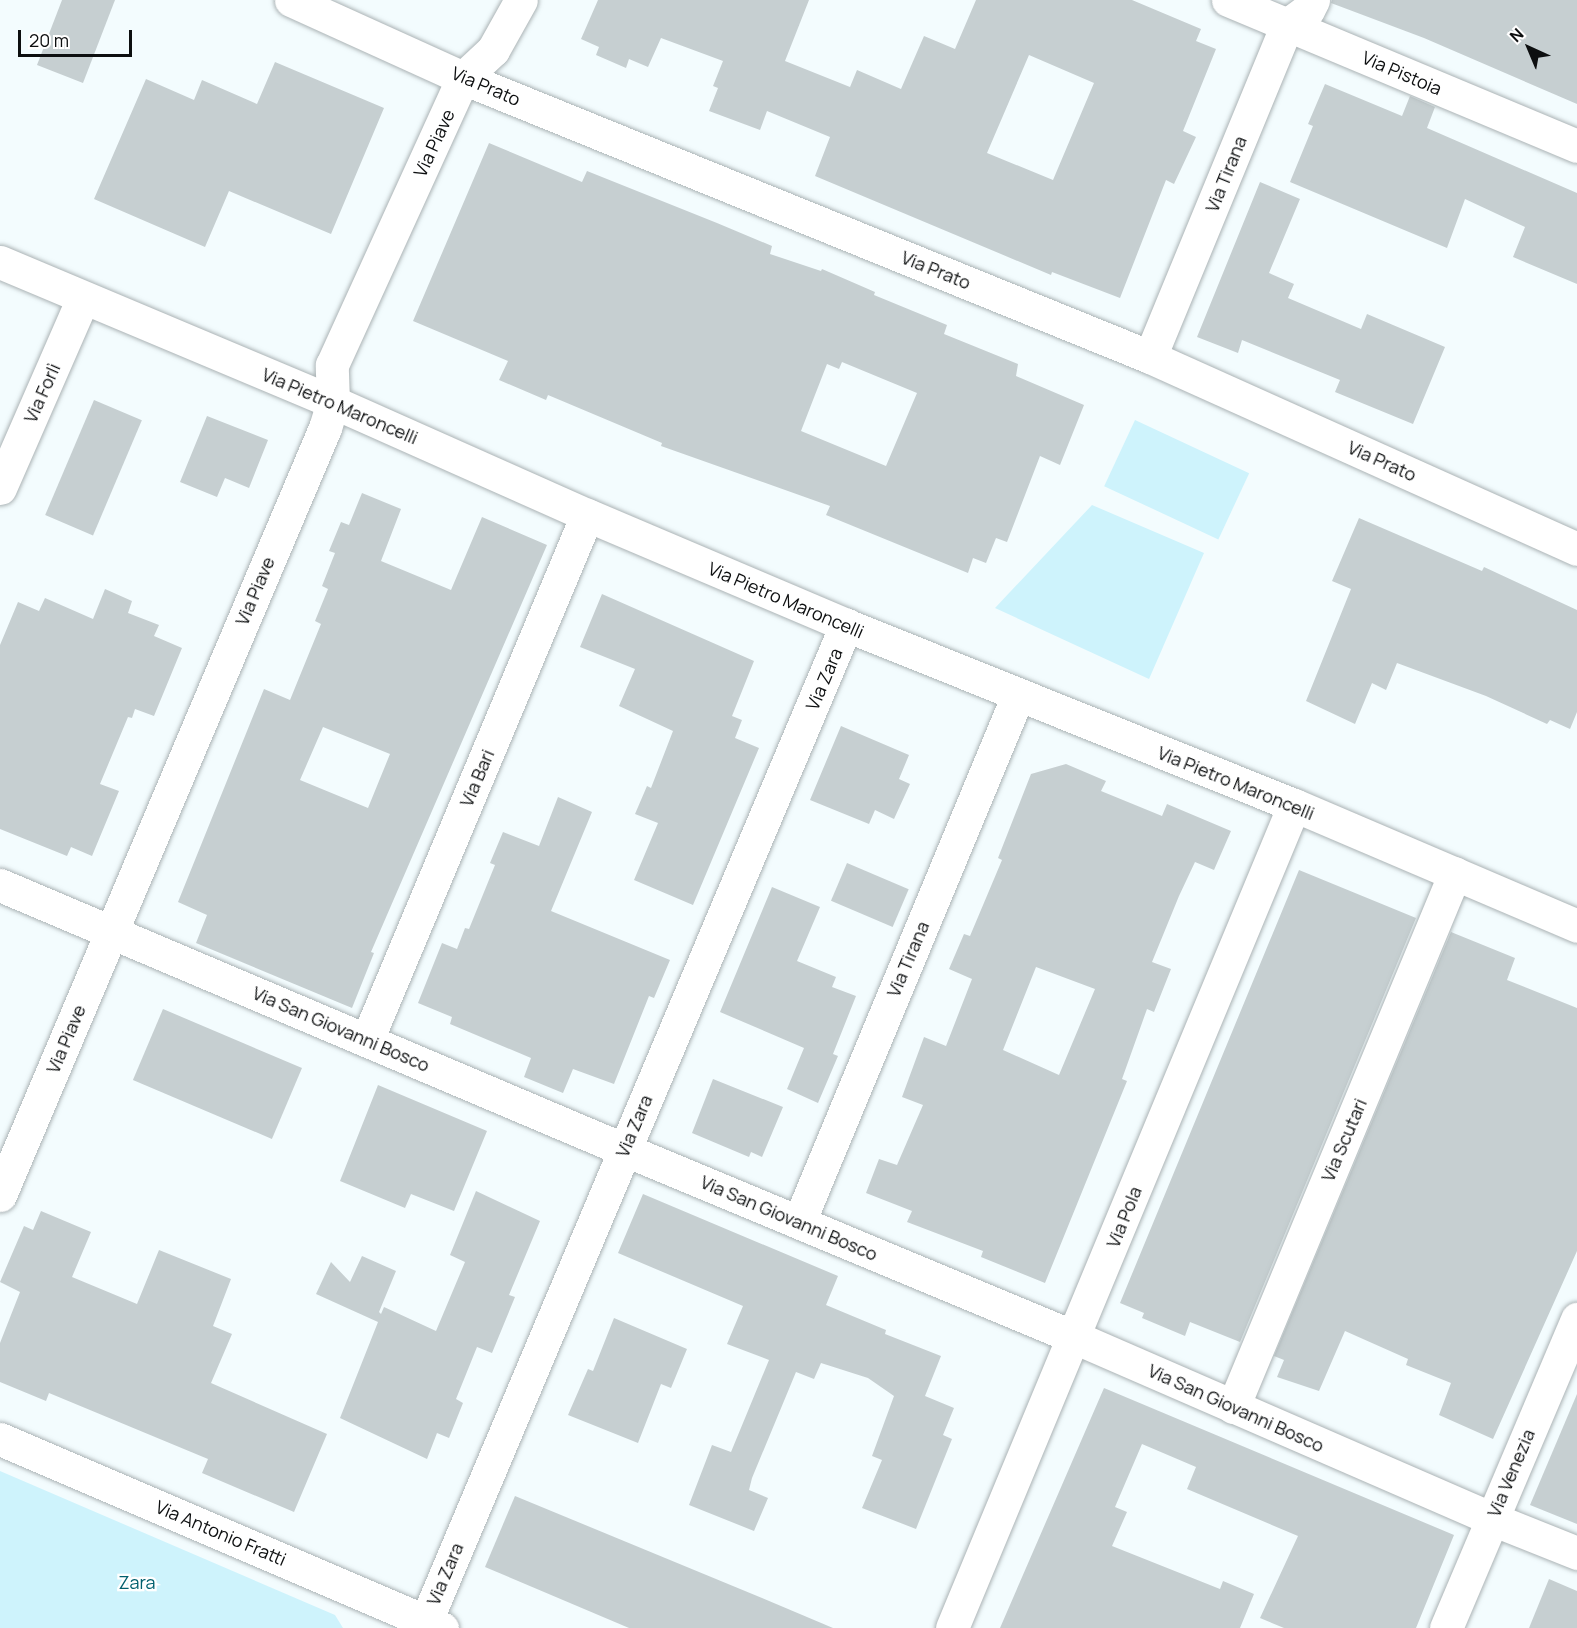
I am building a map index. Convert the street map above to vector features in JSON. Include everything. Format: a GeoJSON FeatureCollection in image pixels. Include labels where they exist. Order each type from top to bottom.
{"type":"FeatureCollection","features":[{"type":"Feature","properties":{"kind":"street","name":"Via Prato"},"geometry":{"type":"LineString","coordinates":[[291,0],[463,78],[1150,357],[1577,549]]}},
{"type":"Feature","properties":{"kind":"street","name":"Via Piave"},"geometry":{"type":"LineString","coordinates":[[0,1195],[325,428],[333,402],[332,365],[463,78],[493,50],[521,0]]}},
{"type":"Feature","properties":{"kind":"street","name":"Via Pistoia"},"geometry":{"type":"LineString","coordinates":[[1228,0],[1577,146]]}},
{"type":"Feature","properties":{"kind":"street","name":"Via Tirana"},"geometry":{"type":"LineString","coordinates":[[1150,357],[1287,25],[1308,10],[1312,0]]}},
{"type":"Feature","properties":{"kind":"street","name":"Via Pietro Maroncelli"},"geometry":{"type":"LineString","coordinates":[[0,262],[333,402],[587,515],[846,625],[1294,805],[1577,926]]}},
{"type":"Feature","properties":{"kind":"street","name":"Via Forlì"},"geometry":{"type":"LineString","coordinates":[[0,488],[83,298]]}},
{"type":"Feature","properties":{"kind":"street","name":"Via Bari"},"geometry":{"type":"LineString","coordinates":[[367,1040],[587,515]]}},
{"type":"Feature","properties":{"kind":"street","name":"Via Zara"},"geometry":{"type":"LineString","coordinates":[[430,1626],[624,1149],[846,625]]}},
{"type":"Feature","properties":{"kind":"street","name":"Via Tirana"},"geometry":{"type":"LineString","coordinates":[[799,1222],[1018,695]]}},
{"type":"Feature","properties":{"kind":"street","name":"Via Pola"},"geometry":{"type":"LineString","coordinates":[[952,1628],[1294,805]]}},
{"type":"Feature","properties":{"kind":"street","name":"Via Scutari"},"geometry":{"type":"LineString","coordinates":[[1233,1407],[1455,873]]}},
{"type":"Feature","properties":{"kind":"street","name":"Via San Giovanni Bosco"},"geometry":{"type":"LineString","coordinates":[[0,885],[1074,1337],[1492,1519],[1577,1553]]}},
{"type":"Feature","properties":{"kind":"street","name":"Via Venezia"},"geometry":{"type":"LineString","coordinates":[[1446,1628],[1577,1319]]}},
{"type":"Feature","properties":{"kind":"street","name":"Via Antonio Fratti"},"geometry":{"type":"LineString","coordinates":[[0,1439],[430,1626]]}},
{"type":"Feature","properties":{"kind":"green space"},"geometry":{"type":"Polygon","coordinates":[[[1135,420],[1249,473],[1218,539],[1104,486],[1135,420]]]}},
{"type":"Feature","properties":{"kind":"green space"},"geometry":{"type":"Polygon","coordinates":[[[1092,505],[1204,553],[1149,679],[995,608],[1092,505]]]}},
{"type":"Feature","properties":{"kind":"green space","name":"Zara"},"geometry":{"type":"Polygon","coordinates":[[[0,1471],[335,1615],[343,1628],[0,1628],[0,1471]]]}},
{"type":"Feature","properties":{"kind":"building"},"geometry":{"type":"Polygon","coordinates":[[[62,0],[115,0],[83,83],[37,65],[62,0]]]}},
{"type":"Feature","properties":{"kind":"building"},"geometry":{"type":"Polygon","coordinates":[[[598,0],[809,0],[785,61],[850,87],[857,70],[901,89],[924,36],[955,49],[976,0],[1132,0],[1201,29],[1196,41],[1216,49],[1183,131],[1196,137],[1174,184],[1166,180],[1120,298],[1052,272],[1051,275],[815,176],[830,137],[767,111],[760,130],[709,111],[718,88],[713,86],[723,61],[661,38],[648,67],[629,59],[626,68],[596,55],[599,47],[581,39],[598,0]],[[1029,55],[987,153],[1053,180],[1094,83],[1029,55]]]}},
{"type":"Feature","properties":{"kind":"building"},"geometry":{"type":"Polygon","coordinates":[[[1332,0],[1577,0],[1577,104],[1424,38],[1331,3],[1332,0]]]}},
{"type":"Feature","properties":{"kind":"building"},"geometry":{"type":"Polygon","coordinates":[[[275,62],[384,108],[331,234],[229,191],[205,247],[94,199],[146,79],[194,100],[202,80],[257,104],[275,62]]]}},
{"type":"Feature","properties":{"kind":"building"},"geometry":{"type":"Polygon","coordinates":[[[1325,84],[1402,116],[1410,96],[1435,107],[1427,128],[1577,193],[1577,284],[1513,257],[1525,227],[1465,199],[1447,248],[1290,182],[1313,126],[1308,124],[1325,84]]]}},
{"type":"Feature","properties":{"kind":"building"},"geometry":{"type":"Polygon","coordinates":[[[489,143],[582,182],[587,171],[772,246],[770,254],[821,271],[822,269],[875,292],[874,295],[947,325],[944,334],[1018,364],[1016,376],[1084,405],[1060,465],[1040,456],[1007,542],[996,538],[986,563],[973,558],[968,573],[826,515],[830,506],[661,446],[662,443],[548,395],[546,400],[499,380],[508,361],[413,321],[489,143]],[[842,362],[839,369],[827,364],[801,431],[886,466],[917,393],[842,362]]]}},
{"type":"Feature","properties":{"kind":"building"},"geometry":{"type":"Polygon","coordinates":[[[1260,182],[1300,199],[1269,273],[1294,284],[1288,298],[1361,329],[1367,314],[1445,347],[1413,424],[1335,392],[1340,380],[1242,340],[1238,353],[1197,337],[1260,182]]]}},
{"type":"Feature","properties":{"kind":"building"},"geometry":{"type":"Polygon","coordinates":[[[94,400],[142,420],[93,535],[45,515],[94,400]]]}},
{"type":"Feature","properties":{"kind":"building"},"geometry":{"type":"Polygon","coordinates":[[[207,416],[268,440],[249,488],[225,478],[217,497],[180,482],[207,416]]]}},
{"type":"Feature","properties":{"kind":"building"},"geometry":{"type":"Polygon","coordinates":[[[362,493],[401,509],[381,561],[451,590],[482,517],[547,545],[371,952],[374,953],[352,1008],[196,943],[207,915],[178,902],[264,689],[290,700],[321,624],[315,621],[328,589],[322,586],[335,553],[329,551],[341,522],[349,525],[362,493]],[[323,727],[300,780],[368,808],[390,754],[323,727]]]}},
{"type":"Feature","properties":{"kind":"building"},"geometry":{"type":"Polygon","coordinates":[[[1359,518],[1482,571],[1484,567],[1577,610],[1577,712],[1570,729],[1550,720],[1547,724],[1486,696],[1397,663],[1386,690],[1372,683],[1355,724],[1306,701],[1351,589],[1332,581],[1359,518]]]}},
{"type":"Feature","properties":{"kind":"building"},"geometry":{"type":"Polygon","coordinates":[[[105,589],[132,601],[128,613],[159,625],[154,636],[182,648],[154,716],[135,709],[132,718],[128,717],[100,784],[119,791],[92,856],[71,847],[67,856],[0,829],[0,645],[18,602],[39,611],[45,598],[93,619],[105,589]]]}},
{"type":"Feature","properties":{"kind":"building"},"geometry":{"type":"Polygon","coordinates":[[[602,594],[754,661],[732,716],[742,720],[735,738],[759,748],[693,905],[634,880],[658,823],[635,814],[647,786],[651,788],[673,731],[619,706],[635,669],[580,647],[602,594]]]}},
{"type":"Feature","properties":{"kind":"building"},"geometry":{"type":"Polygon","coordinates":[[[841,726],[909,755],[899,779],[910,784],[894,819],[875,810],[869,824],[810,800],[841,726]]]}},
{"type":"Feature","properties":{"kind":"building"},"geometry":{"type":"Polygon","coordinates":[[[1066,764],[1106,781],[1101,791],[1162,816],[1167,804],[1231,831],[1214,870],[1195,862],[1179,896],[1152,962],[1171,969],[1154,1012],[1147,1009],[1122,1079],[1127,1081],[1045,1283],[981,1257],[983,1251],[907,1222],[912,1211],[866,1193],[879,1159],[897,1165],[923,1105],[902,1097],[924,1037],[946,1046],[972,979],[949,969],[964,934],[970,936],[1002,860],[998,858],[1031,774],[1066,764]],[[1036,967],[1003,1050],[1059,1075],[1095,989],[1036,967]]]}},
{"type":"Feature","properties":{"kind":"building"},"geometry":{"type":"Polygon","coordinates":[[[558,797],[592,812],[551,911],[670,960],[654,998],[649,996],[614,1084],[573,1069],[563,1093],[524,1077],[531,1058],[450,1024],[452,1017],[418,1003],[442,943],[457,949],[465,928],[469,929],[495,865],[490,863],[503,832],[539,846],[558,797]]]}},
{"type":"Feature","properties":{"kind":"building"},"geometry":{"type":"Polygon","coordinates":[[[847,863],[909,889],[893,927],[831,901],[847,863]]]}},
{"type":"Feature","properties":{"kind":"building"},"geometry":{"type":"Polygon","coordinates":[[[1299,870],[1416,918],[1240,1342],[1190,1322],[1185,1336],[1142,1318],[1144,1313],[1120,1303],[1299,870]]]}},
{"type":"Feature","properties":{"kind":"building"},"geometry":{"type":"Polygon","coordinates":[[[772,887],[820,907],[797,961],[836,977],[832,987],[856,996],[833,1054],[838,1056],[818,1103],[787,1089],[804,1048],[720,1012],[772,887]]]}},
{"type":"Feature","properties":{"kind":"building"},"geometry":{"type":"Polygon","coordinates":[[[1451,932],[1515,958],[1507,980],[1577,1008],[1577,1251],[1493,1439],[1439,1415],[1451,1383],[1406,1365],[1408,1359],[1345,1331],[1319,1391],[1277,1377],[1284,1360],[1274,1356],[1451,932]]]}},
{"type":"Feature","properties":{"kind":"building"},"geometry":{"type":"Polygon","coordinates":[[[163,1009],[302,1068],[272,1139],[133,1080],[163,1009]]]}},
{"type":"Feature","properties":{"kind":"building"},"geometry":{"type":"Polygon","coordinates":[[[713,1079],[783,1107],[762,1157],[751,1152],[749,1157],[692,1133],[713,1079]]]}},
{"type":"Feature","properties":{"kind":"building"},"geometry":{"type":"Polygon","coordinates":[[[378,1085],[487,1131],[454,1211],[411,1194],[405,1208],[340,1181],[378,1085]]]}},
{"type":"Feature","properties":{"kind":"building"},"geometry":{"type":"Polygon","coordinates":[[[476,1191],[540,1221],[509,1295],[515,1297],[492,1353],[477,1347],[456,1399],[463,1403],[449,1438],[437,1433],[427,1459],[340,1418],[378,1322],[316,1294],[331,1262],[350,1282],[362,1256],[396,1271],[379,1312],[381,1314],[384,1307],[436,1331],[465,1262],[450,1255],[476,1191]]]}},
{"type":"Feature","properties":{"kind":"building"},"geometry":{"type":"Polygon","coordinates":[[[643,1194],[838,1276],[826,1305],[886,1330],[885,1334],[941,1356],[925,1396],[954,1408],[943,1435],[952,1439],[916,1529],[862,1508],[882,1460],[872,1456],[894,1396],[868,1378],[821,1363],[814,1379],[796,1372],[752,1478],[749,1490],[768,1498],[754,1531],[689,1505],[712,1445],[731,1452],[769,1360],[727,1344],[743,1306],[618,1253],[643,1194]]]}},
{"type":"Feature","properties":{"kind":"building"},"geometry":{"type":"Polygon","coordinates":[[[41,1211],[91,1232],[72,1277],[137,1304],[159,1250],[231,1279],[213,1326],[232,1334],[211,1383],[327,1434],[294,1512],[202,1473],[208,1459],[49,1393],[46,1401],[0,1382],[0,1343],[20,1292],[0,1282],[24,1226],[33,1230],[41,1211]]]}},
{"type":"Feature","properties":{"kind":"building"},"geometry":{"type":"Polygon","coordinates":[[[614,1318],[687,1349],[671,1388],[661,1384],[638,1443],[568,1415],[588,1369],[593,1371],[614,1318]]]}},
{"type":"Feature","properties":{"kind":"building"},"geometry":{"type":"Polygon","coordinates":[[[1104,1388],[1454,1535],[1416,1628],[1284,1628],[1260,1618],[1298,1536],[1187,1489],[1196,1467],[1142,1444],[1115,1507],[1127,1512],[1112,1546],[1220,1589],[1223,1581],[1254,1594],[1240,1628],[1000,1628],[1104,1388]]]}},
{"type":"Feature","properties":{"kind":"building"},"geometry":{"type":"Polygon","coordinates":[[[1577,1394],[1577,1524],[1530,1505],[1577,1394]]]}},
{"type":"Feature","properties":{"kind":"building"},"geometry":{"type":"Polygon","coordinates":[[[515,1496],[833,1628],[629,1628],[485,1567],[515,1496]]]}},
{"type":"Feature","properties":{"kind":"building"},"geometry":{"type":"Polygon","coordinates":[[[1549,1579],[1577,1591],[1577,1628],[1529,1628],[1549,1579]]]}}]}
